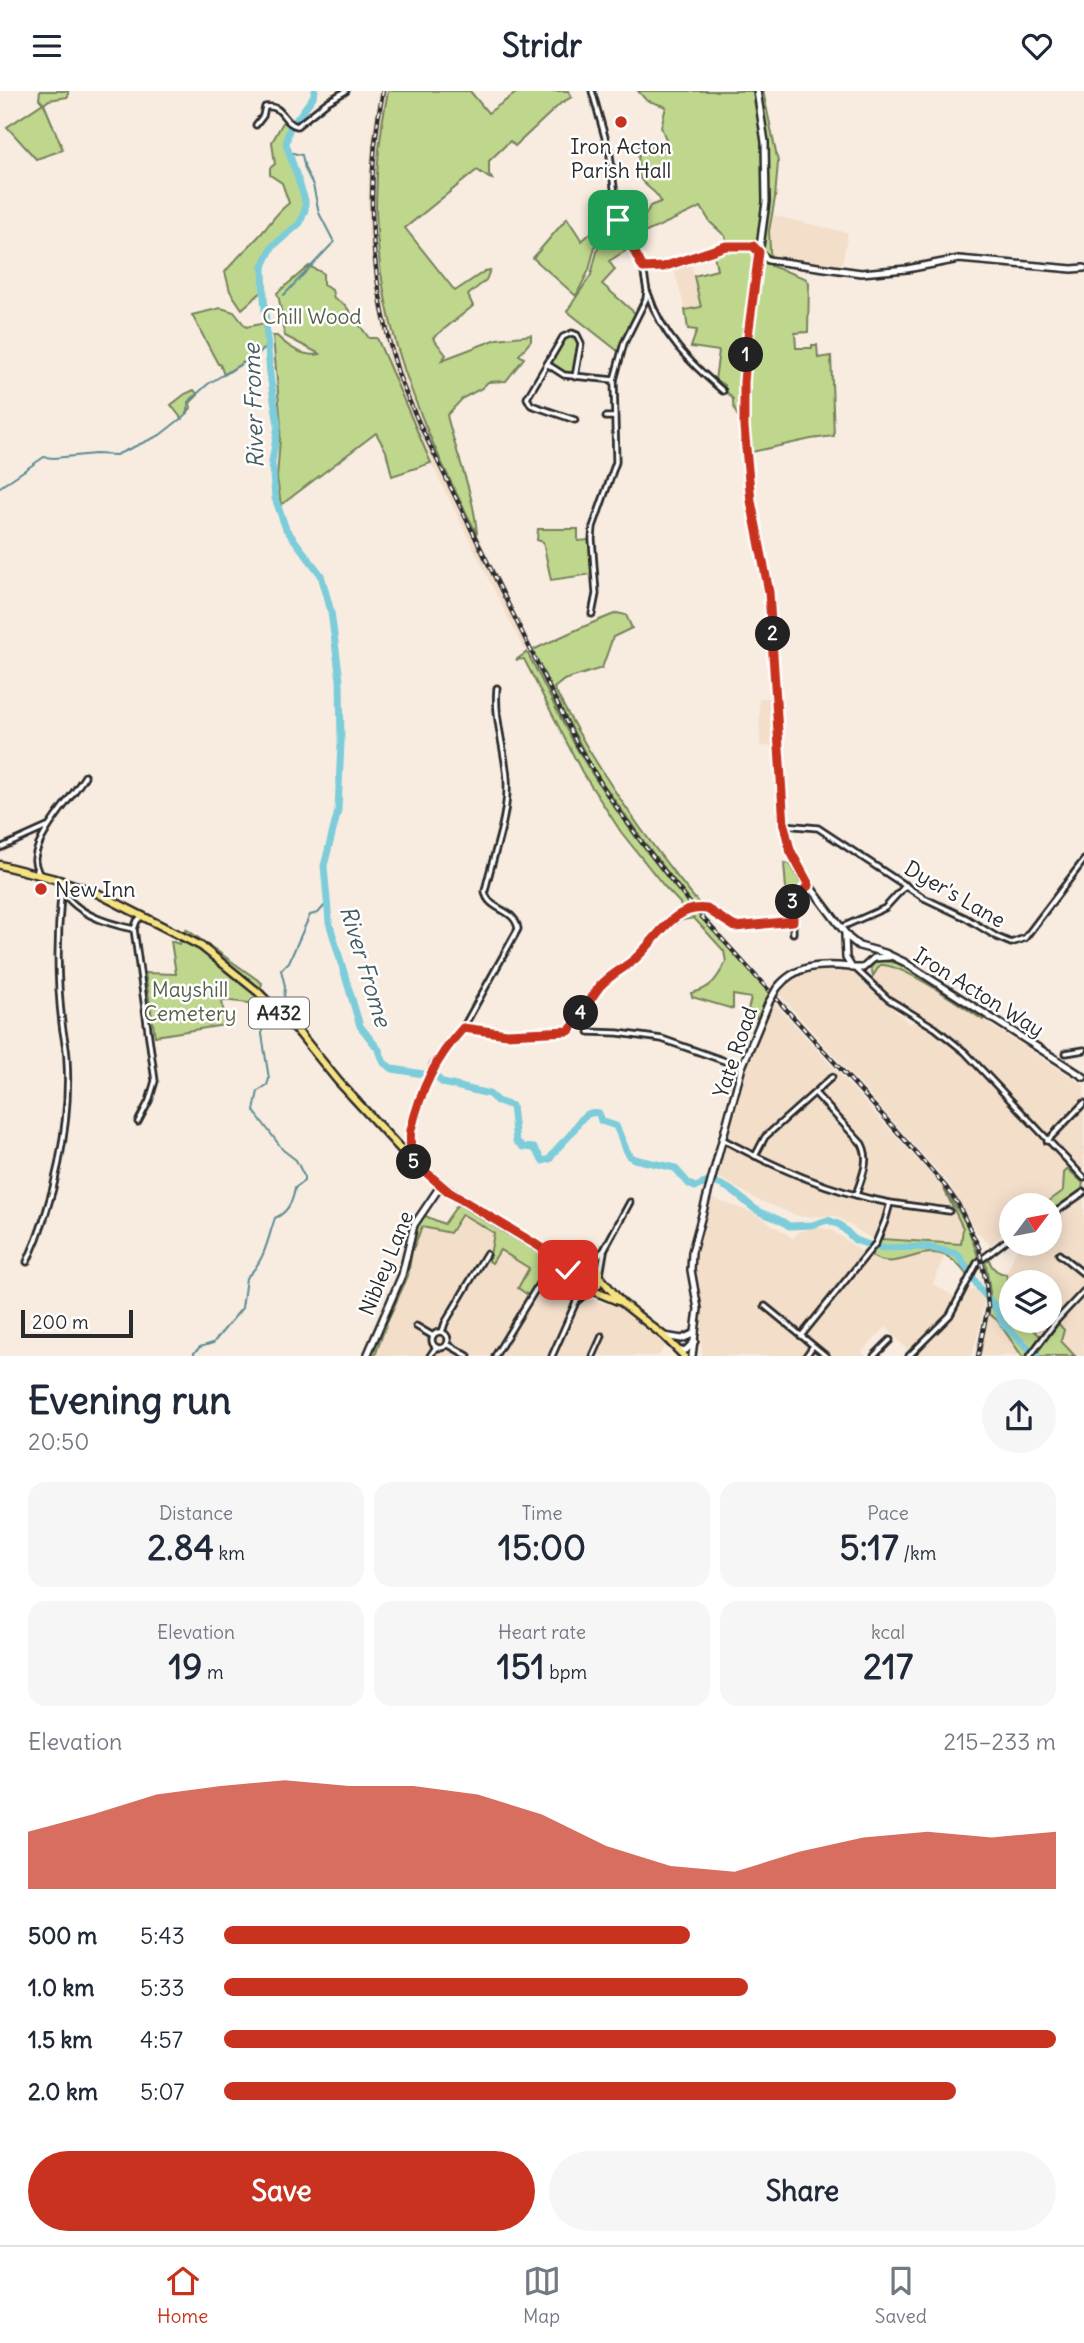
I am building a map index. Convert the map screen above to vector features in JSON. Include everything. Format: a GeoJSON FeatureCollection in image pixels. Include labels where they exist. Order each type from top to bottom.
{"type":"FeatureCollection","features":[{"type":"Feature","properties":{"kind":"main road"},"geometry":{"type":"LineString","coordinates":[[757,91],[764,128],[766,178],[764,223],[747,347],[744,427],[751,501],[769,592],[784,825],[790,850],[809,885],[843,930],[869,954],[869,962],[863,968],[854,968],[847,955],[843,930]]}},
{"type":"Feature","properties":{"kind":"main road"},"geometry":{"type":"LineString","coordinates":[[759,252],[768,260],[862,273],[907,269],[959,259],[1084,268]]}},
{"type":"Feature","properties":{"kind":"main road","name":"A432"},"geometry":{"type":"LineString","coordinates":[[0,865],[95,892],[201,946],[258,992],[300,1034],[338,1081],[407,1156],[440,1185],[558,1259],[586,1268]]}},
{"type":"Feature","properties":{"kind":"main road"},"geometry":{"type":"LineString","coordinates":[[847,955],[851,948],[862,947]]}},
{"type":"Feature","properties":{"kind":"main road","name":"Iron Acton Way"},"geometry":{"type":"LineString","coordinates":[[862,947],[892,957],[1084,1077]]}},
{"type":"Feature","properties":{"kind":"main road","name":"Yate Road"},"geometry":{"type":"LineString","coordinates":[[833,964],[847,955]]}},
{"type":"Feature","properties":{"kind":"main road","name":"Iron Acton Way"},"geometry":{"type":"LineString","coordinates":[[869,962],[879,956],[892,957]]}},
{"type":"Feature","properties":{"kind":"main road","name":"Yate Road"},"geometry":{"type":"LineString","coordinates":[[692,1356],[698,1309],[690,1262],[742,1067],[769,1002],[785,979],[800,971],[813,966],[833,964],[854,968]]}},
{"type":"Feature","properties":{"kind":"main road","name":"Nibley Lane"},"geometry":{"type":"LineString","coordinates":[[367,1356],[402,1275],[414,1225],[440,1185]]}},
{"type":"Feature","properties":{"kind":"main road","name":"A432"},"geometry":{"type":"LineString","coordinates":[[558,1259],[578,1282]]}},
{"type":"Feature","properties":{"kind":"main road"},"geometry":{"type":"LineString","coordinates":[[621,1302],[582,1287],[578,1282],[579,1273],[586,1268],[596,1270],[621,1302],[682,1354]]}},
{"type":"Feature","properties":{"kind":"main road"},"geometry":{"type":"LineString","coordinates":[[590,1290],[599,1284],[600,1276]]}},
{"type":"Feature","properties":{"kind":"main road"},"geometry":{"type":"LineString","coordinates":[[682,1354],[680,1347],[695,1333]]}},
{"type":"Feature","properties":{"kind":"main road"},"geometry":{"type":"LineString","coordinates":[[664,1336],[687,1338]]}},
{"type":"Feature","properties":{"kind":"main road"},"geometry":{"type":"LineString","coordinates":[[682,1354],[695,1341]]}},
{"type":"Feature","properties":{"kind":"street"},"geometry":{"type":"LineString","coordinates":[[256,125],[263,116],[265,107],[280,109],[292,125],[346,91]]}},
{"type":"Feature","properties":{"kind":"street"},"geometry":{"type":"LineString","coordinates":[[592,91],[610,155],[618,220],[643,268],[652,307],[684,358],[723,391]]}},
{"type":"Feature","properties":{"kind":"street"},"geometry":{"type":"LineString","coordinates":[[643,268],[650,269],[733,245],[753,246],[759,252]]}},
{"type":"Feature","properties":{"kind":"street"},"geometry":{"type":"LineString","coordinates":[[646,281],[650,269]]}},
{"type":"Feature","properties":{"kind":"street"},"geometry":{"type":"LineString","coordinates":[[592,614],[596,594],[593,527],[616,462],[614,380],[624,343],[647,291]]}},
{"type":"Feature","properties":{"kind":"street"},"geometry":{"type":"LineString","coordinates":[[642,306],[652,307]]}},
{"type":"Feature","properties":{"kind":"street"},"geometry":{"type":"LineString","coordinates":[[572,420],[531,405],[527,398],[563,337],[572,333],[577,335],[581,343],[575,377]]}},
{"type":"Feature","properties":{"kind":"street"},"geometry":{"type":"LineString","coordinates":[[547,364],[564,375],[614,380]]}},
{"type":"Feature","properties":{"kind":"street"},"geometry":{"type":"LineString","coordinates":[[606,417],[614,417]]}},
{"type":"Feature","properties":{"kind":"street"},"geometry":{"type":"LineString","coordinates":[[407,1156],[410,1151],[411,1131],[431,1071],[463,1028],[518,929],[511,914],[492,905],[485,896],[506,811],[507,782],[496,712],[497,688]]}},
{"type":"Feature","properties":{"kind":"street"},"geometry":{"type":"LineString","coordinates":[[39,875],[35,865],[36,853],[49,826],[72,798],[85,776]]}},
{"type":"Feature","properties":{"kind":"street","name":"Dyer's Lane"},"geometry":{"type":"LineString","coordinates":[[784,825],[818,828],[924,898],[967,918],[997,937],[1016,943],[1025,938],[1084,860]]}},
{"type":"Feature","properties":{"kind":"street"},"geometry":{"type":"LineString","coordinates":[[0,848],[49,826]]}},
{"type":"Feature","properties":{"kind":"street"},"geometry":{"type":"LineString","coordinates":[[60,880],[58,884],[64,893],[97,921],[134,929]]}},
{"type":"Feature","properties":{"kind":"street"},"geometry":{"type":"LineString","coordinates":[[843,930],[885,908],[905,884]]}},
{"type":"Feature","properties":{"kind":"street"},"geometry":{"type":"LineString","coordinates":[[793,933],[793,900],[809,885]]}},
{"type":"Feature","properties":{"kind":"street"},"geometry":{"type":"LineString","coordinates":[[27,1262],[44,1222],[58,1169],[64,1128],[67,1060],[57,940],[61,895],[64,893]]}},
{"type":"Feature","properties":{"kind":"street"},"geometry":{"type":"LineString","coordinates":[[463,1028],[507,1034],[572,1029],[601,985],[644,951],[661,929],[688,911],[703,908],[735,927],[793,921]]}},
{"type":"Feature","properties":{"kind":"street"},"geometry":{"type":"LineString","coordinates":[[138,1122],[149,1101],[155,1072],[134,929],[143,915]]}},
{"type":"Feature","properties":{"kind":"street"},"geometry":{"type":"LineString","coordinates":[[869,962],[869,979]]}},
{"type":"Feature","properties":{"kind":"street"},"geometry":{"type":"LineString","coordinates":[[854,968],[888,999],[929,1024],[965,1052],[1046,1141],[1084,1178]]}},
{"type":"Feature","properties":{"kind":"street"},"geometry":{"type":"LineString","coordinates":[[589,1033],[618,1033],[662,1039],[742,1067]]}},
{"type":"Feature","properties":{"kind":"street"},"geometry":{"type":"LineString","coordinates":[[1066,1053],[1084,1050]]}},
{"type":"Feature","properties":{"kind":"street"},"geometry":{"type":"LineString","coordinates":[[755,1156],[765,1137],[832,1077]]}},
{"type":"Feature","properties":{"kind":"street"},"geometry":{"type":"LineString","coordinates":[[815,1093],[862,1144],[867,1153],[856,1195]]}},
{"type":"Feature","properties":{"kind":"street"},"geometry":{"type":"LineString","coordinates":[[1046,1141],[1084,1103]]}},
{"type":"Feature","properties":{"kind":"street"},"geometry":{"type":"LineString","coordinates":[[722,1139],[798,1175],[856,1195],[890,1203],[949,1210]]}},
{"type":"Feature","properties":{"kind":"street"},"geometry":{"type":"LineString","coordinates":[[1062,1208],[1084,1192]]}},
{"type":"Feature","properties":{"kind":"street"},"geometry":{"type":"LineString","coordinates":[[586,1268],[604,1250],[630,1202]]}},
{"type":"Feature","properties":{"kind":"street"},"geometry":{"type":"LineString","coordinates":[[801,1336],[876,1243],[890,1203]]}},
{"type":"Feature","properties":{"kind":"street"},"geometry":{"type":"LineString","coordinates":[[909,1356],[950,1315],[983,1257],[999,1245]]}},
{"type":"Feature","properties":{"kind":"street"},"geometry":{"type":"LineString","coordinates":[[600,1276],[604,1250]]}},
{"type":"Feature","properties":{"kind":"street"},"geometry":{"type":"LineString","coordinates":[[433,1336],[442,1332],[486,1254]]}},
{"type":"Feature","properties":{"kind":"street"},"geometry":{"type":"LineString","coordinates":[[1062,1256],[1084,1274]]}},
{"type":"Feature","properties":{"kind":"street"},"geometry":{"type":"LineString","coordinates":[[495,1356],[540,1282]]}},
{"type":"Feature","properties":{"kind":"street"},"geometry":{"type":"LineString","coordinates":[[552,1356],[576,1302],[578,1282]]}},
{"type":"Feature","properties":{"kind":"street"},"geometry":{"type":"LineString","coordinates":[[576,1302],[590,1290]]}},
{"type":"Feature","properties":{"kind":"street"},"geometry":{"type":"LineString","coordinates":[[534,1291],[541,1295]]}},
{"type":"Feature","properties":{"kind":"street"},"geometry":{"type":"LineString","coordinates":[[1030,1355],[1084,1291]]}},
{"type":"Feature","properties":{"kind":"street"},"geometry":{"type":"LineString","coordinates":[[765,1306],[826,1356]]}},
{"type":"Feature","properties":{"kind":"street"},"geometry":{"type":"LineString","coordinates":[[416,1326],[433,1336]]}},
{"type":"Feature","properties":{"kind":"street"},"geometry":{"type":"LineString","coordinates":[[442,1332],[447,1335],[447,1344]]}},
{"type":"Feature","properties":{"kind":"street"},"geometry":{"type":"LineString","coordinates":[[433,1336],[432,1341],[436,1347]]}},
{"type":"Feature","properties":{"kind":"street"},"geometry":{"type":"LineString","coordinates":[[593,1356],[602,1336]]}},
{"type":"Feature","properties":{"kind":"street"},"geometry":{"type":"LineString","coordinates":[[875,1355],[890,1340]]}},
{"type":"Feature","properties":{"kind":"street"},"geometry":{"type":"LineString","coordinates":[[436,1347],[447,1344]]}},
{"type":"Feature","properties":{"kind":"street"},"geometry":{"type":"LineString","coordinates":[[447,1344],[468,1356]]}},
{"type":"Feature","properties":{"kind":"street"},"geometry":{"type":"LineString","coordinates":[[806,1356],[813,1346]]}},
{"type":"Feature","properties":{"kind":"street"},"geometry":{"type":"LineString","coordinates":[[430,1356],[436,1347]]}},
{"type":"Feature","properties":{"kind":"shaded area"},"geometry":{"type":"Polygon","coordinates":[[[380,91],[388,91],[381,127],[376,232],[383,288],[403,369],[417,408],[531,646],[524,650],[431,463],[391,374],[375,289],[368,232],[368,186],[373,124],[380,91]]]}},
{"type":"Feature","properties":{"kind":"shaded area"},"geometry":{"type":"Polygon","coordinates":[[[772,215],[848,233],[842,265],[772,256],[769,231],[772,215]]]}},
{"type":"Feature","properties":{"kind":"shaded area"},"geometry":{"type":"Polygon","coordinates":[[[688,265],[692,267],[701,307],[685,310],[674,269],[688,265]]]}},
{"type":"Feature","properties":{"kind":"shaded area"},"geometry":{"type":"Polygon","coordinates":[[[774,697],[776,746],[760,746],[759,699],[774,697]]]}},
{"type":"Feature","properties":{"kind":"shaded area"},"geometry":{"type":"Polygon","coordinates":[[[883,964],[907,973],[1084,1085],[1084,1184],[1068,1169],[1064,1173],[1063,1191],[1060,1193],[999,1193],[999,1237],[990,1245],[975,1230],[949,1184],[777,992],[803,973],[823,968],[847,971],[856,975],[910,1024],[921,1015],[894,999],[875,981],[874,972],[883,964]]]}},
{"type":"Feature","properties":{"kind":"shaded area"},"geometry":{"type":"Polygon","coordinates":[[[772,1000],[944,1189],[963,1228],[961,1244],[872,1239],[836,1216],[801,1217],[758,1200],[716,1176],[741,1081],[772,1000]]]}},
{"type":"Feature","properties":{"kind":"shaded area"},"geometry":{"type":"Polygon","coordinates":[[[1084,1197],[1084,1356],[1075,1356],[1061,1341],[1062,1270],[1008,1270],[1013,1257],[1062,1257],[1062,1214],[1084,1197]]]}},
{"type":"Feature","properties":{"kind":"shaded area"},"geometry":{"type":"Polygon","coordinates":[[[711,1198],[754,1213],[793,1238],[798,1232],[817,1227],[832,1230],[878,1260],[898,1261],[922,1253],[945,1255],[933,1284],[960,1300],[965,1291],[978,1289],[984,1297],[981,1323],[972,1356],[905,1356],[909,1352],[886,1327],[862,1352],[866,1356],[702,1356],[700,1304],[694,1263],[711,1198]]]}},
{"type":"Feature","properties":{"kind":"shaded area"},"geometry":{"type":"Polygon","coordinates":[[[462,1214],[504,1238],[546,1270],[552,1264],[563,1272],[573,1291],[588,1299],[623,1307],[666,1343],[659,1356],[375,1356],[411,1265],[412,1251],[422,1227],[450,1233],[462,1214]]]}},
{"type":"Feature","properties":{"kind":"shaded area"},"geometry":{"type":"Polygon","coordinates":[[[989,1314],[999,1323],[999,1333],[1006,1333],[1022,1356],[980,1356],[989,1314]]]}},
{"type":"Feature","properties":{"kind":"shaded area"},"geometry":{"type":"Polygon","coordinates":[[[1037,1333],[1051,1333],[1034,1356],[1028,1356],[1041,1337],[1037,1333]]]}},
{"type":"Feature","properties":{"kind":"green space"},"geometry":{"type":"Polygon","coordinates":[[[40,91],[68,91],[68,97],[49,100],[44,104],[63,150],[36,159],[7,127],[43,103],[39,99],[40,91]]]}},
{"type":"Feature","properties":{"kind":"green space"},"geometry":{"type":"Polygon","coordinates":[[[388,91],[470,91],[488,113],[519,91],[568,91],[572,97],[561,103],[515,146],[510,141],[489,161],[489,174],[492,179],[477,170],[405,228],[455,291],[490,270],[486,280],[468,295],[473,306],[433,338],[446,355],[442,360],[497,339],[531,335],[531,341],[519,355],[524,358],[506,381],[488,382],[463,398],[447,415],[472,504],[477,534],[425,425],[405,373],[390,320],[380,267],[376,212],[379,153],[388,91]]]}},
{"type":"Feature","properties":{"kind":"green space"},"geometry":{"type":"Polygon","coordinates":[[[638,91],[763,91],[778,162],[769,231],[771,266],[805,278],[809,283],[808,332],[795,333],[796,348],[812,348],[812,345],[817,345],[818,358],[831,356],[834,436],[747,453],[748,426],[737,414],[733,399],[724,389],[725,385],[715,380],[719,351],[691,347],[697,330],[688,329],[685,310],[701,307],[694,276],[717,270],[714,254],[733,248],[734,243],[727,242],[701,207],[629,240],[625,231],[645,222],[644,218],[650,206],[661,202],[639,176],[639,146],[669,147],[661,127],[666,107],[646,100],[638,91]]]}},
{"type":"Feature","properties":{"kind":"green space"},"geometry":{"type":"Polygon","coordinates":[[[286,117],[292,125],[288,133],[288,151],[304,213],[299,223],[268,256],[264,290],[242,309],[230,291],[225,272],[289,203],[282,183],[270,175],[270,168],[275,164],[272,142],[286,117]]]}},
{"type":"Feature","properties":{"kind":"green space"},"geometry":{"type":"Polygon","coordinates":[[[614,216],[617,225],[596,242],[589,270],[576,296],[533,258],[567,218],[582,241],[614,216]]]}},
{"type":"Feature","properties":{"kind":"green space"},"geometry":{"type":"Polygon","coordinates":[[[618,227],[627,250],[609,261],[615,270],[602,284],[636,314],[619,352],[567,311],[591,275],[599,244],[618,227]]]}},
{"type":"Feature","properties":{"kind":"green space","name":"Chill Wood"},"geometry":{"type":"Polygon","coordinates":[[[309,266],[323,273],[323,285],[332,290],[334,298],[345,305],[369,338],[377,338],[431,463],[392,476],[386,451],[376,433],[281,505],[277,478],[281,425],[273,336],[303,353],[320,354],[285,336],[277,293],[309,266]]]}},
{"type":"Feature","properties":{"kind":"green space"},"geometry":{"type":"Polygon","coordinates":[[[221,308],[234,312],[246,327],[265,323],[268,347],[224,375],[192,315],[221,308]]]}},
{"type":"Feature","properties":{"kind":"green space"},"geometry":{"type":"Polygon","coordinates":[[[574,334],[577,338],[578,353],[574,373],[571,375],[552,366],[551,361],[564,337],[574,334]]]}},
{"type":"Feature","properties":{"kind":"green space"},"geometry":{"type":"Polygon","coordinates":[[[194,390],[198,395],[190,403],[191,408],[182,419],[171,405],[194,390]]]}},
{"type":"Feature","properties":{"kind":"green space"},"geometry":{"type":"Polygon","coordinates":[[[538,529],[578,529],[578,541],[590,540],[593,574],[551,580],[543,542],[537,540],[538,529]]]}},
{"type":"Feature","properties":{"kind":"green space"},"geometry":{"type":"Polygon","coordinates":[[[617,613],[626,615],[632,628],[613,637],[602,668],[564,680],[554,688],[586,746],[622,801],[701,906],[695,907],[595,772],[531,651],[617,613]]]}},
{"type":"Feature","properties":{"kind":"green space"},"geometry":{"type":"Polygon","coordinates":[[[527,652],[576,747],[602,789],[692,908],[681,908],[680,903],[621,832],[582,772],[524,659],[516,660],[527,652]]]}},
{"type":"Feature","properties":{"kind":"green space"},"geometry":{"type":"Polygon","coordinates":[[[784,863],[790,864],[802,884],[787,902],[784,863]]]}},
{"type":"Feature","properties":{"kind":"green space"},"geometry":{"type":"Polygon","coordinates":[[[697,912],[770,994],[758,1020],[747,1014],[751,998],[733,995],[733,1009],[692,997],[691,993],[704,989],[713,982],[726,962],[724,951],[694,918],[682,918],[688,913],[697,912]]]}},
{"type":"Feature","properties":{"kind":"green space","name":"Mayshill Cemetery"},"geometry":{"type":"Polygon","coordinates":[[[186,929],[262,983],[257,1004],[222,1000],[225,1025],[155,1036],[145,973],[176,974],[171,941],[179,944],[186,929]]]}},
{"type":"Feature","properties":{"kind":"green space"},"geometry":{"type":"Polygon","coordinates":[[[878,960],[897,963],[909,969],[984,1018],[983,1020],[932,987],[890,966],[880,965],[873,976],[871,967],[878,960]]]}},
{"type":"Feature","properties":{"kind":"green space"},"geometry":{"type":"Polygon","coordinates":[[[1068,1169],[1083,1183],[1082,1189],[1062,1204],[1060,1193],[1063,1191],[1064,1173],[1068,1169]]]}},
{"type":"Feature","properties":{"kind":"green space"},"geometry":{"type":"Polygon","coordinates":[[[944,1189],[966,1223],[979,1259],[968,1277],[955,1262],[942,1255],[930,1253],[882,1261],[870,1255],[881,1239],[961,1244],[963,1228],[944,1189]]]}},
{"type":"Feature","properties":{"kind":"green space"},"geometry":{"type":"Polygon","coordinates":[[[458,1204],[536,1248],[552,1264],[531,1297],[518,1288],[529,1268],[500,1250],[492,1263],[489,1261],[494,1233],[462,1214],[450,1233],[422,1227],[412,1251],[408,1276],[375,1356],[369,1356],[396,1291],[417,1222],[423,1215],[444,1224],[458,1204]]]}},
{"type":"Feature","properties":{"kind":"green space"},"geometry":{"type":"Polygon","coordinates":[[[988,1256],[990,1263],[999,1272],[999,1323],[989,1314],[990,1292],[985,1259],[988,1256]]]}},
{"type":"Feature","properties":{"kind":"green space"},"geometry":{"type":"Polygon","coordinates":[[[1062,1328],[1064,1330],[1061,1341],[1075,1356],[1034,1356],[1051,1333],[1062,1333],[1062,1328]]]}},
{"type":"Feature","properties":{"kind":"green space"},"geometry":{"type":"Polygon","coordinates":[[[1006,1333],[1037,1333],[1041,1337],[1028,1356],[1022,1356],[1006,1333]]]}},
{"type":"Feature","properties":{"kind":"waterway","name":"River Frome"},"geometry":{"type":"LineString","coordinates":[[315,91],[289,130],[286,144],[305,200],[305,210],[300,223],[272,247],[263,266],[264,298],[270,375],[278,425],[272,462],[275,498],[286,529],[321,575],[331,612],[340,680],[338,811],[324,866],[329,922],[360,1026],[379,1050],[384,1063],[393,1069],[435,1076],[443,1083],[489,1094],[497,1101],[512,1106],[516,1141],[523,1147],[534,1148],[543,1161],[550,1159],[581,1119],[589,1113],[599,1113],[601,1121],[616,1126],[629,1156],[634,1159],[675,1168],[695,1187],[706,1183],[719,1184],[755,1209],[789,1226],[812,1225],[828,1220],[840,1225],[855,1240],[878,1248],[927,1247],[953,1253],[959,1256],[993,1304],[1003,1324],[1037,1356]]}},
{"type":"Feature","properties":{"kind":"waterway"},"geometry":{"type":"LineString","coordinates":[[284,295],[334,242],[319,213],[313,185],[302,155],[288,152]]}},
{"type":"Feature","properties":{"kind":"waterway"},"geometry":{"type":"LineString","coordinates":[[255,355],[268,347]]}},
{"type":"Feature","properties":{"kind":"waterway"},"geometry":{"type":"LineString","coordinates":[[0,487],[44,457],[116,455],[160,435],[188,413],[188,402],[208,384],[252,357]]}},
{"type":"Feature","properties":{"kind":"waterway"},"geometry":{"type":"LineString","coordinates":[[284,999],[285,986],[281,970],[289,962],[310,915],[318,913],[326,904]]}},
{"type":"Feature","properties":{"kind":"waterway"},"geometry":{"type":"LineString","coordinates":[[194,1356],[200,1347],[213,1343],[242,1308],[246,1278],[261,1258],[275,1218],[286,1210],[295,1188],[304,1181],[296,1160],[283,1150],[254,1111],[258,1091],[267,1085],[269,1079],[262,1027],[270,1014]]}},
{"type":"Feature","properties":{"kind":"railway"},"geometry":{"type":"LineString","coordinates":[[383,91],[373,162],[376,269],[381,304],[398,373],[419,423],[578,746],[610,798],[692,906],[887,1120],[958,1204],[979,1248],[986,1283],[988,1307],[978,1356]]}},
{"type":"Feature","properties":{"kind":"place","name":"Iron Acton Parish Hall"},"geometry":{"type":"Point","coordinates":[621,122]}},
{"type":"Feature","properties":{"kind":"place","name":"New Inn"},"geometry":{"type":"Point","coordinates":[41,889]}},
{"type":"Feature","properties":{"kind":"route"},"geometry":{"type":"LineString","coordinates":[[568,1270],[550,1253],[449,1192],[407,1156],[410,1151],[411,1131],[433,1065],[463,1028],[507,1034],[569,1031],[601,985],[631,963],[661,929],[684,912],[707,909],[735,927],[793,921],[793,900],[809,885],[790,850],[784,825],[767,572],[751,501],[745,452],[744,382],[759,252],[753,246],[733,245],[663,267],[643,268],[618,220]]}}]}
